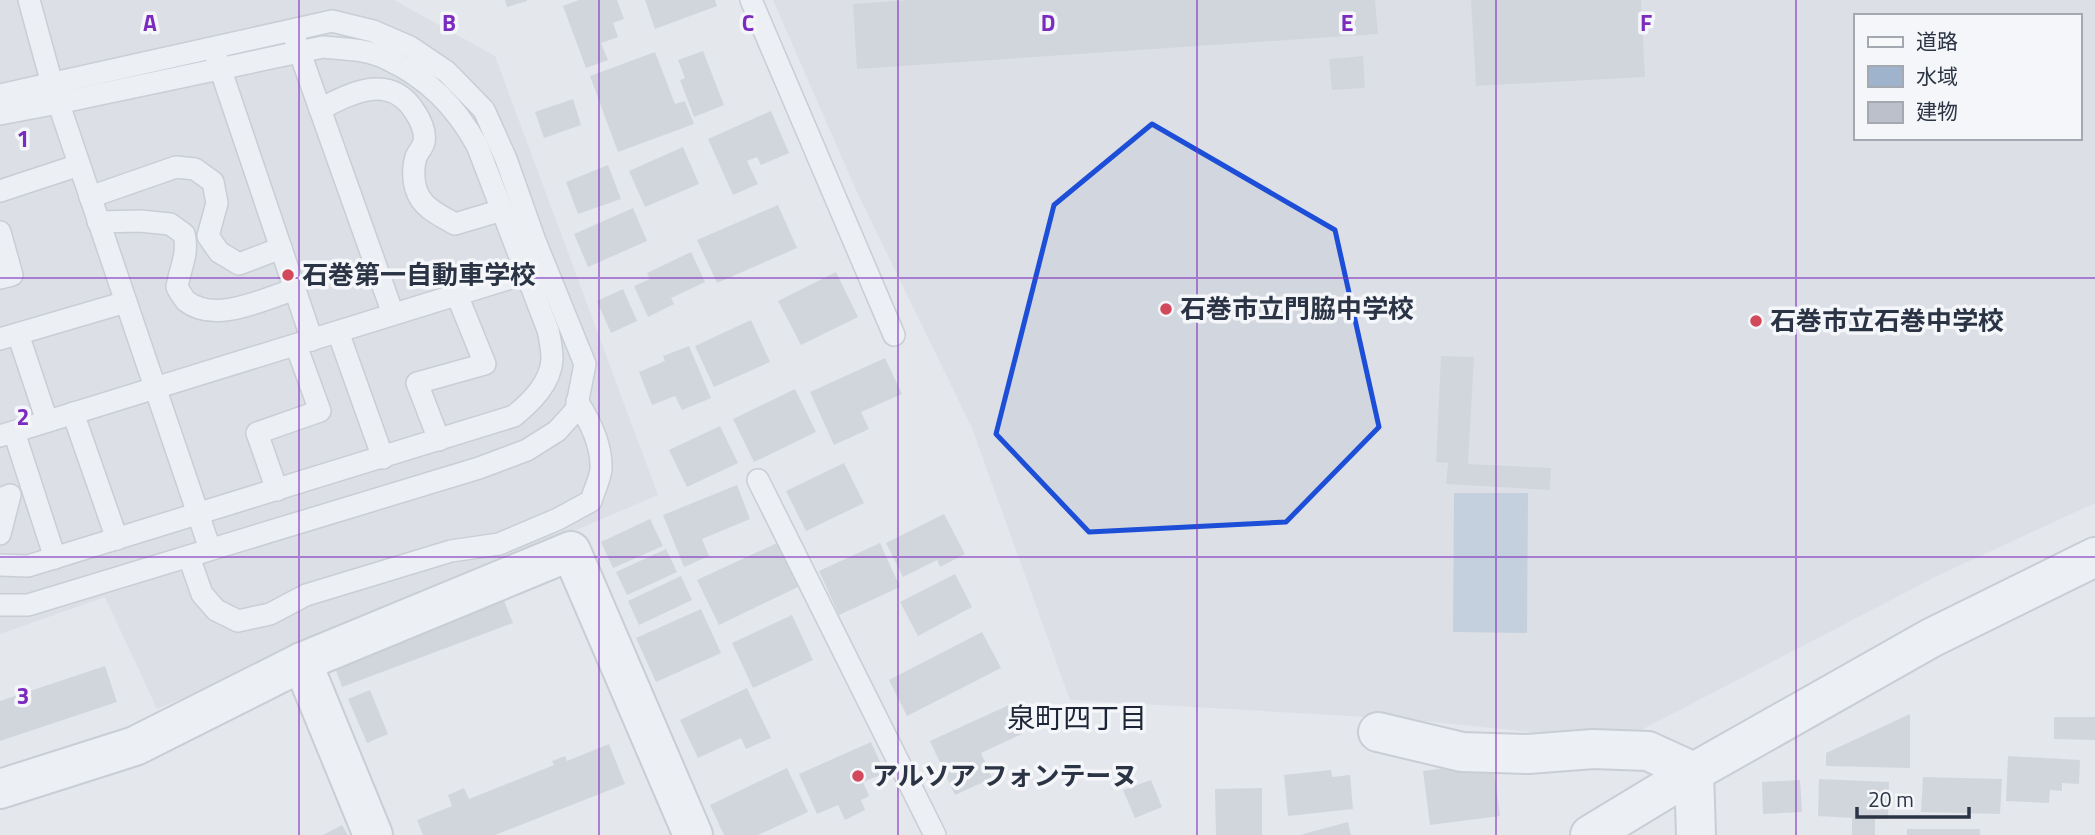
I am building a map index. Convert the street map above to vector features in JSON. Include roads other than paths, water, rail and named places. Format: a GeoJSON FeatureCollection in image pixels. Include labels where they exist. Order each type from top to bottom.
{"type":"FeatureCollection","features":[{"type":"Feature","properties":{"kind":"street"},"geometry":{"type":"LineString","coordinates":[[0,789],[135,746],[302,662],[571,551],[693,835]]}},
{"type":"Feature","properties":{"kind":"street"},"geometry":{"type":"LineString","coordinates":[[1590,835],[1931,638],[2095,557]]}},
{"type":"Feature","properties":{"kind":"street"},"geometry":{"type":"LineString","coordinates":[[302,662],[373,835]]}},
{"type":"Feature","properties":{"kind":"street"},"geometry":{"type":"LineString","coordinates":[[1378,732],[1462,752],[1528,754],[1593,749],[1648,751],[1695,772]]}},
{"type":"Feature","properties":{"kind":"street"},"geometry":{"type":"LineString","coordinates":[[1695,772],[1696,835]]}},
{"type":"Feature","properties":{"kind":"lane"},"geometry":{"type":"LineString","coordinates":[[29,0],[55,94],[210,549]]}},
{"type":"Feature","properties":{"kind":"lane"},"geometry":{"type":"LineString","coordinates":[[751,0],[894,335]]}},
{"type":"Feature","properties":{"kind":"lane"},"geometry":{"type":"LineString","coordinates":[[0,114],[55,94],[213,48],[332,21],[373,31],[410,47],[447,72],[484,110],[506,159],[536,270],[552,360],[546,379],[533,400],[514,416],[29,566],[0,565]]}},
{"type":"Feature","properties":{"kind":"lane"},"geometry":{"type":"LineString","coordinates":[[291,30],[393,314]]}},
{"type":"Feature","properties":{"kind":"lane"},"geometry":{"type":"LineString","coordinates":[[0,96],[55,94],[220,70],[323,47],[358,50],[386,58],[441,96],[461,117],[477,145],[502,210],[585,364],[576,410],[557,431],[527,450],[467,472],[28,605],[0,605]]}},
{"type":"Feature","properties":{"kind":"lane"},"geometry":{"type":"LineString","coordinates":[[213,48],[295,289],[320,411],[257,433],[277,490]]}},
{"type":"Feature","properties":{"kind":"lane"},"geometry":{"type":"LineString","coordinates":[[320,109],[349,95],[373,88],[397,92],[411,106],[423,125],[424,142],[416,158],[414,172],[415,188],[421,202],[455,224],[502,210]]}},
{"type":"Feature","properties":{"kind":"lane"},"geometry":{"type":"LineString","coordinates":[[0,191],[79,165]]}},
{"type":"Feature","properties":{"kind":"lane"},"geometry":{"type":"LineString","coordinates":[[90,197],[176,167],[195,169],[213,182],[217,203],[208,236],[219,252],[239,264],[281,248]]}},
{"type":"Feature","properties":{"kind":"lane"},"geometry":{"type":"LineString","coordinates":[[98,222],[140,221],[170,224],[184,234],[188,248],[179,271],[177,287],[186,300],[201,308],[222,312],[295,289]]}},
{"type":"Feature","properties":{"kind":"lane"},"geometry":{"type":"LineString","coordinates":[[0,232],[12,275],[0,278]]}},
{"type":"Feature","properties":{"kind":"lane"},"geometry":{"type":"LineString","coordinates":[[55,558],[7,434],[536,270]]}},
{"type":"Feature","properties":{"kind":"lane"},"geometry":{"type":"LineString","coordinates":[[439,440],[417,383],[485,364],[457,295]]}},
{"type":"Feature","properties":{"kind":"lane"},"geometry":{"type":"LineString","coordinates":[[47,421],[9,337],[126,302]]}},
{"type":"Feature","properties":{"kind":"lane"},"geometry":{"type":"LineString","coordinates":[[338,332],[383,458]]}},
{"type":"Feature","properties":{"kind":"lane"},"geometry":{"type":"LineString","coordinates":[[189,556],[202,594],[216,610],[238,621],[270,614],[306,595],[451,551],[499,544],[558,519],[591,501],[601,471],[599,447],[577,401]]}},
{"type":"Feature","properties":{"kind":"lane"},"geometry":{"type":"LineString","coordinates":[[74,413],[117,539]]}},
{"type":"Feature","properties":{"kind":"lane"},"geometry":{"type":"LineString","coordinates":[[758,480],[935,835]]}},
{"type":"Feature","properties":{"kind":"lane"},"geometry":{"type":"LineString","coordinates":[[0,499],[10,495],[0,534]]}},
{"type":"Feature","properties":{"kind":"water"},"geometry":{"type":"Polygon","coordinates":[[[1454,493],[1528,493],[1527,633],[1453,632],[1454,493]]]}},
{"type":"Feature","properties":{"kind":"place","name":"石巻第一自動車学校"},"geometry":{"type":"Point","coordinates":[288,275]}},
{"type":"Feature","properties":{"kind":"place","name":"石巻市立門脇中学校"},"geometry":{"type":"Point","coordinates":[1166,309]}},
{"type":"Feature","properties":{"kind":"place","name":"石巻市立石巻中学校"},"geometry":{"type":"Point","coordinates":[1756,321]}},
{"type":"Feature","properties":{"kind":"place","name":"アルソア フォンテーヌ"},"geometry":{"type":"Point","coordinates":[858,776]}},
{"type":"Feature","properties":{"kind":"district","name":"泉町四丁目"},"geometry":{"type":"Point","coordinates":[1077,718]}}]}
